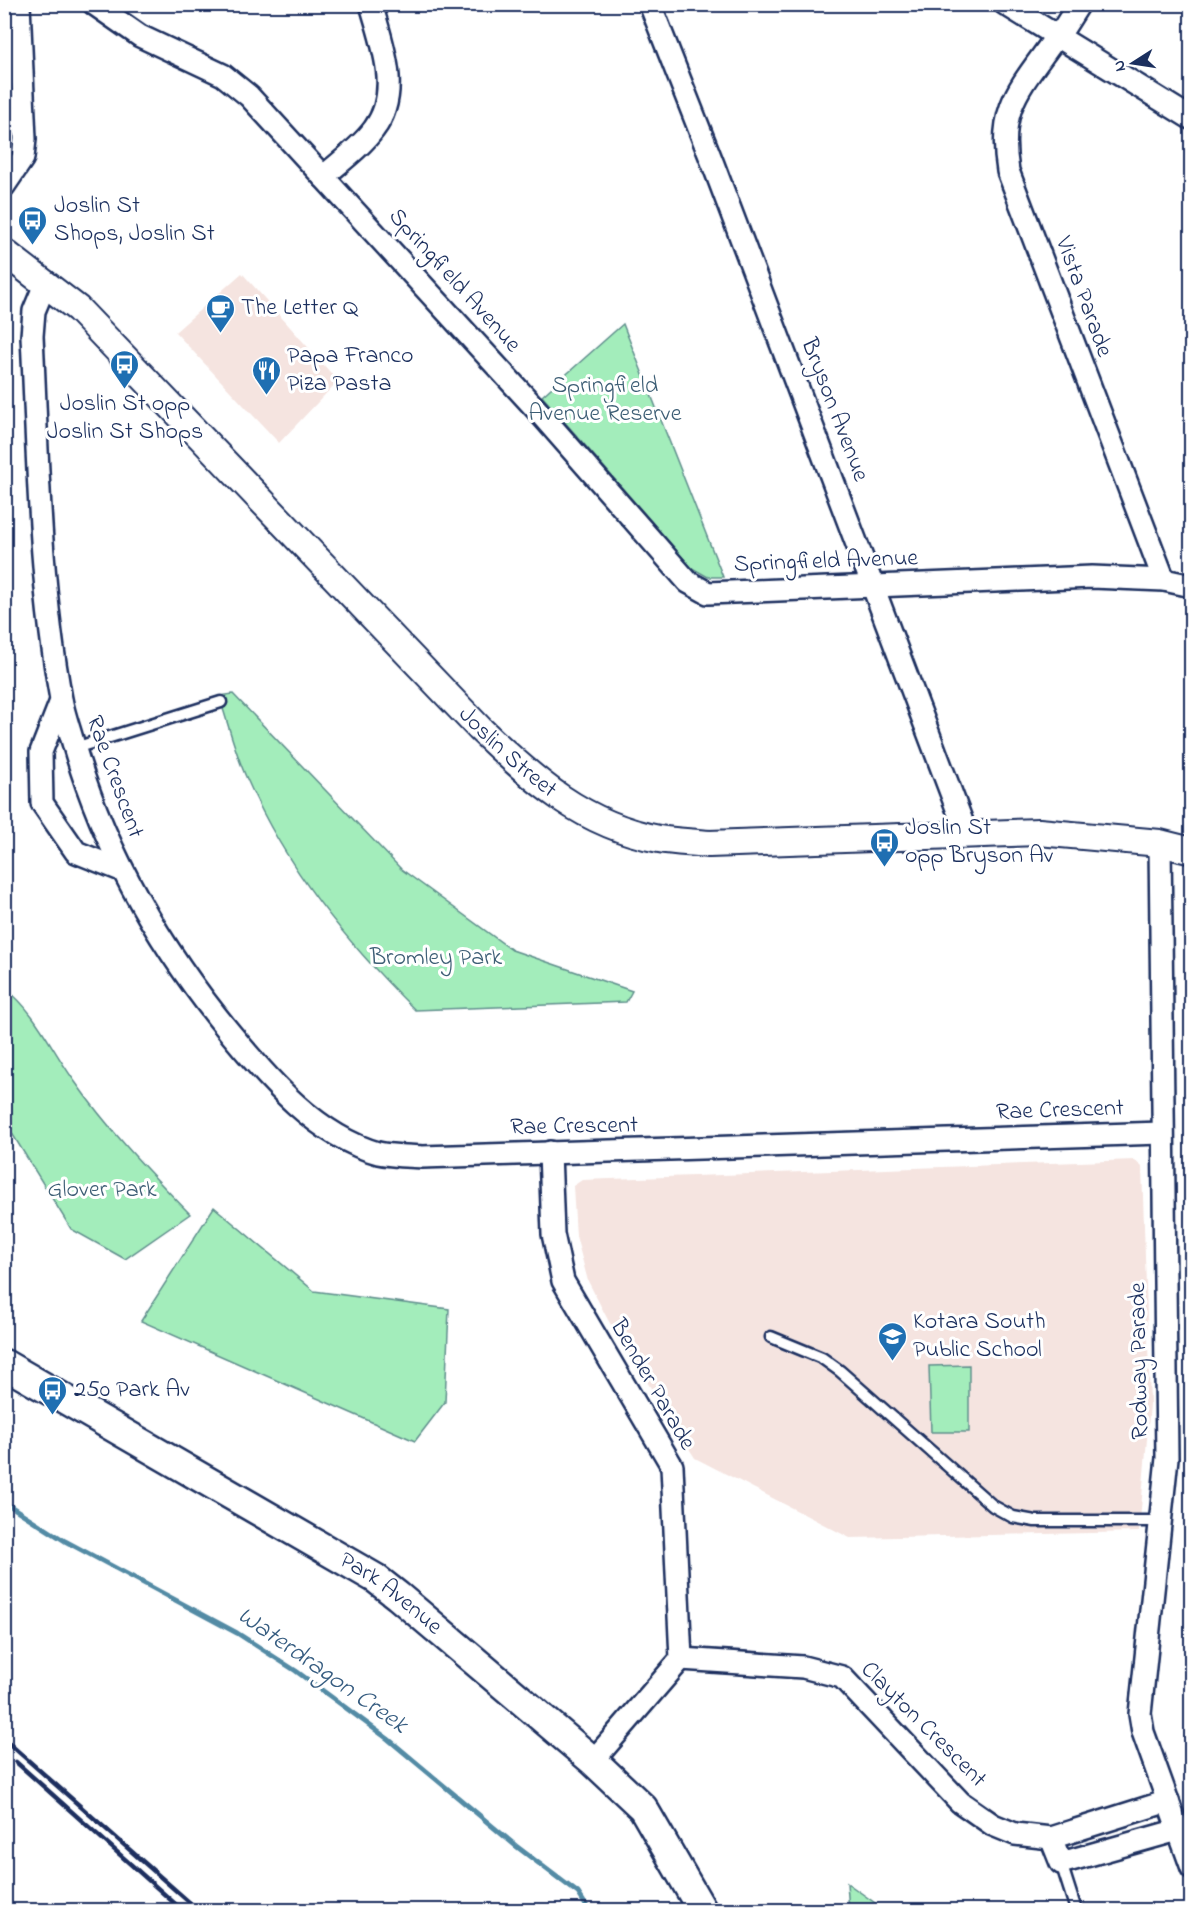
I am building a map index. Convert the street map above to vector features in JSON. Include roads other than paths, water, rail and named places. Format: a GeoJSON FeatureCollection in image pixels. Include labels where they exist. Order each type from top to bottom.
{"type":"FeatureCollection","features":[{"type":"Feature","properties":{"kind":"main road","name":"Park Avenue"},"geometry":{"type":"LineString","coordinates":[[4,1364],[375,1578],[593,1761],[643,1808],[652,1820],[702,1911]]}},
{"type":"Feature","properties":{"kind":"street"},"geometry":{"type":"LineString","coordinates":[[4,186],[23,158],[25,139],[19,4]]}},
{"type":"Feature","properties":{"kind":"street","name":"Springfield Avenue"},"geometry":{"type":"LineString","coordinates":[[94,4],[140,36],[223,75],[249,96],[537,410],[688,582],[708,593],[1092,577],[1164,580],[1191,586]]}},
{"type":"Feature","properties":{"kind":"street"},"geometry":{"type":"LineString","coordinates":[[323,177],[373,131],[384,114],[388,100],[386,63],[371,4]]}},
{"type":"Feature","properties":{"kind":"street","name":"Bryson Avenue"},"geometry":{"type":"LineString","coordinates":[[650,4],[718,175],[967,835]]}},
{"type":"Feature","properties":{"kind":"street"},"geometry":{"type":"LineString","coordinates":[[1005,4],[1191,119]]}},
{"type":"Feature","properties":{"kind":"street","name":"Vista Parade"},"geometry":{"type":"LineString","coordinates":[[1079,4],[1014,97],[1006,120],[1004,146],[1008,171],[1164,580]]}},
{"type":"Feature","properties":{"kind":"street","name":"Joslin Street"},"geometry":{"type":"LineString","coordinates":[[4,252],[46,282],[78,309],[480,729],[523,770],[573,807],[613,826],[653,837],[709,844],[967,835],[1070,834],[1160,843],[1191,851]]}},
{"type":"Feature","properties":{"kind":"street","name":"Rae Crescent"},"geometry":{"type":"LineString","coordinates":[[46,282],[34,312],[32,336],[42,555],[61,701],[86,785],[121,870],[201,998],[254,1062],[313,1119],[340,1137],[378,1153],[422,1157],[1162,1133]]}},
{"type":"Feature","properties":{"kind":"street","name":"Rae Crescent"},"geometry":{"type":"LineString","coordinates":[[61,701],[41,752],[42,803],[76,852],[121,870]]}},
{"type":"Feature","properties":{"kind":"street","name":"Rodway Parade"},"geometry":{"type":"LineString","coordinates":[[1160,843],[1167,1458],[1140,1714],[1143,1732],[1191,1868]]}},
{"type":"Feature","properties":{"kind":"street","name":"Bender Parade"},"geometry":{"type":"LineString","coordinates":[[550,1152],[553,1234],[563,1281],[672,1466],[681,1659]]}},
{"type":"Feature","properties":{"kind":"street"},"geometry":{"type":"LineString","coordinates":[[593,1761],[681,1659]]}},
{"type":"Feature","properties":{"kind":"street","name":"Clayton Crescent"},"geometry":{"type":"LineString","coordinates":[[681,1659],[803,1668],[842,1677],[960,1802],[993,1825],[1015,1834],[1052,1838],[1168,1801]]}},
{"type":"Feature","properties":{"kind":"street"},"geometry":{"type":"LineString","coordinates":[[1052,1838],[1061,1863],[1178,1830]]}},
{"type":"Feature","properties":{"kind":"lane"},"geometry":{"type":"LineString","coordinates":[[75,748],[221,702]]}},
{"type":"Feature","properties":{"kind":"lane"},"geometry":{"type":"LineString","coordinates":[[771,1337],[822,1358],[840,1371],[993,1506],[1013,1517],[1035,1521],[1160,1521]]}},
{"type":"Feature","properties":{"kind":"lane"},"geometry":{"type":"LineString","coordinates":[[1061,1863],[1076,1911]]}},
{"type":"Feature","properties":{"kind":"waterway","name":"Waterdragon Creek"},"geometry":{"type":"LineString","coordinates":[[4,1502],[65,1541],[237,1633],[296,1671],[388,1739],[516,1846],[578,1893],[589,1910]]}},
{"type":"Feature","properties":{"kind":"railway"},"geometry":{"type":"LineString","coordinates":[[4,1739],[198,1910]]}},
{"type":"Feature","properties":{"kind":"railway"},"geometry":{"type":"LineString","coordinates":[[16,1762],[182,1910]]}},
{"type":"Feature","properties":{"kind":"place","name":"Joslin St Shops, Joslin St"},"geometry":{"type":"Point","coordinates":[33,246]}},
{"type":"Feature","properties":{"kind":"place","name":"The Letter Q"},"geometry":{"type":"Point","coordinates":[220,334]}},
{"type":"Feature","properties":{"kind":"place","name":"Joslin St opp Joslin St Shops"},"geometry":{"type":"Point","coordinates":[125,390]}},
{"type":"Feature","properties":{"kind":"place","name":"Papa Franco Piza Pasta"},"geometry":{"type":"Point","coordinates":[266,396]}},
{"type":"Feature","properties":{"kind":"place","name":"Joslin St opp Bryson Av"},"geometry":{"type":"Point","coordinates":[884,868]}},
{"type":"Feature","properties":{"kind":"place","name":"Kotara South Public School"},"geometry":{"type":"Point","coordinates":[892,1362]}},
{"type":"Feature","properties":{"kind":"place","name":"250 Park Av"},"geometry":{"type":"Point","coordinates":[53,1416]}},
{"type":"Feature","properties":{"kind":"park label","name":"Springfield Avenue Reserve"},"geometry":{"type":"Point","coordinates":[605,400]}},
{"type":"Feature","properties":{"kind":"park label","name":"Bromley Park"},"geometry":{"type":"Point","coordinates":[436,958]}},
{"type":"Feature","properties":{"kind":"park label","name":"Glover Park"},"geometry":{"type":"Point","coordinates":[102,1190]}}]}
